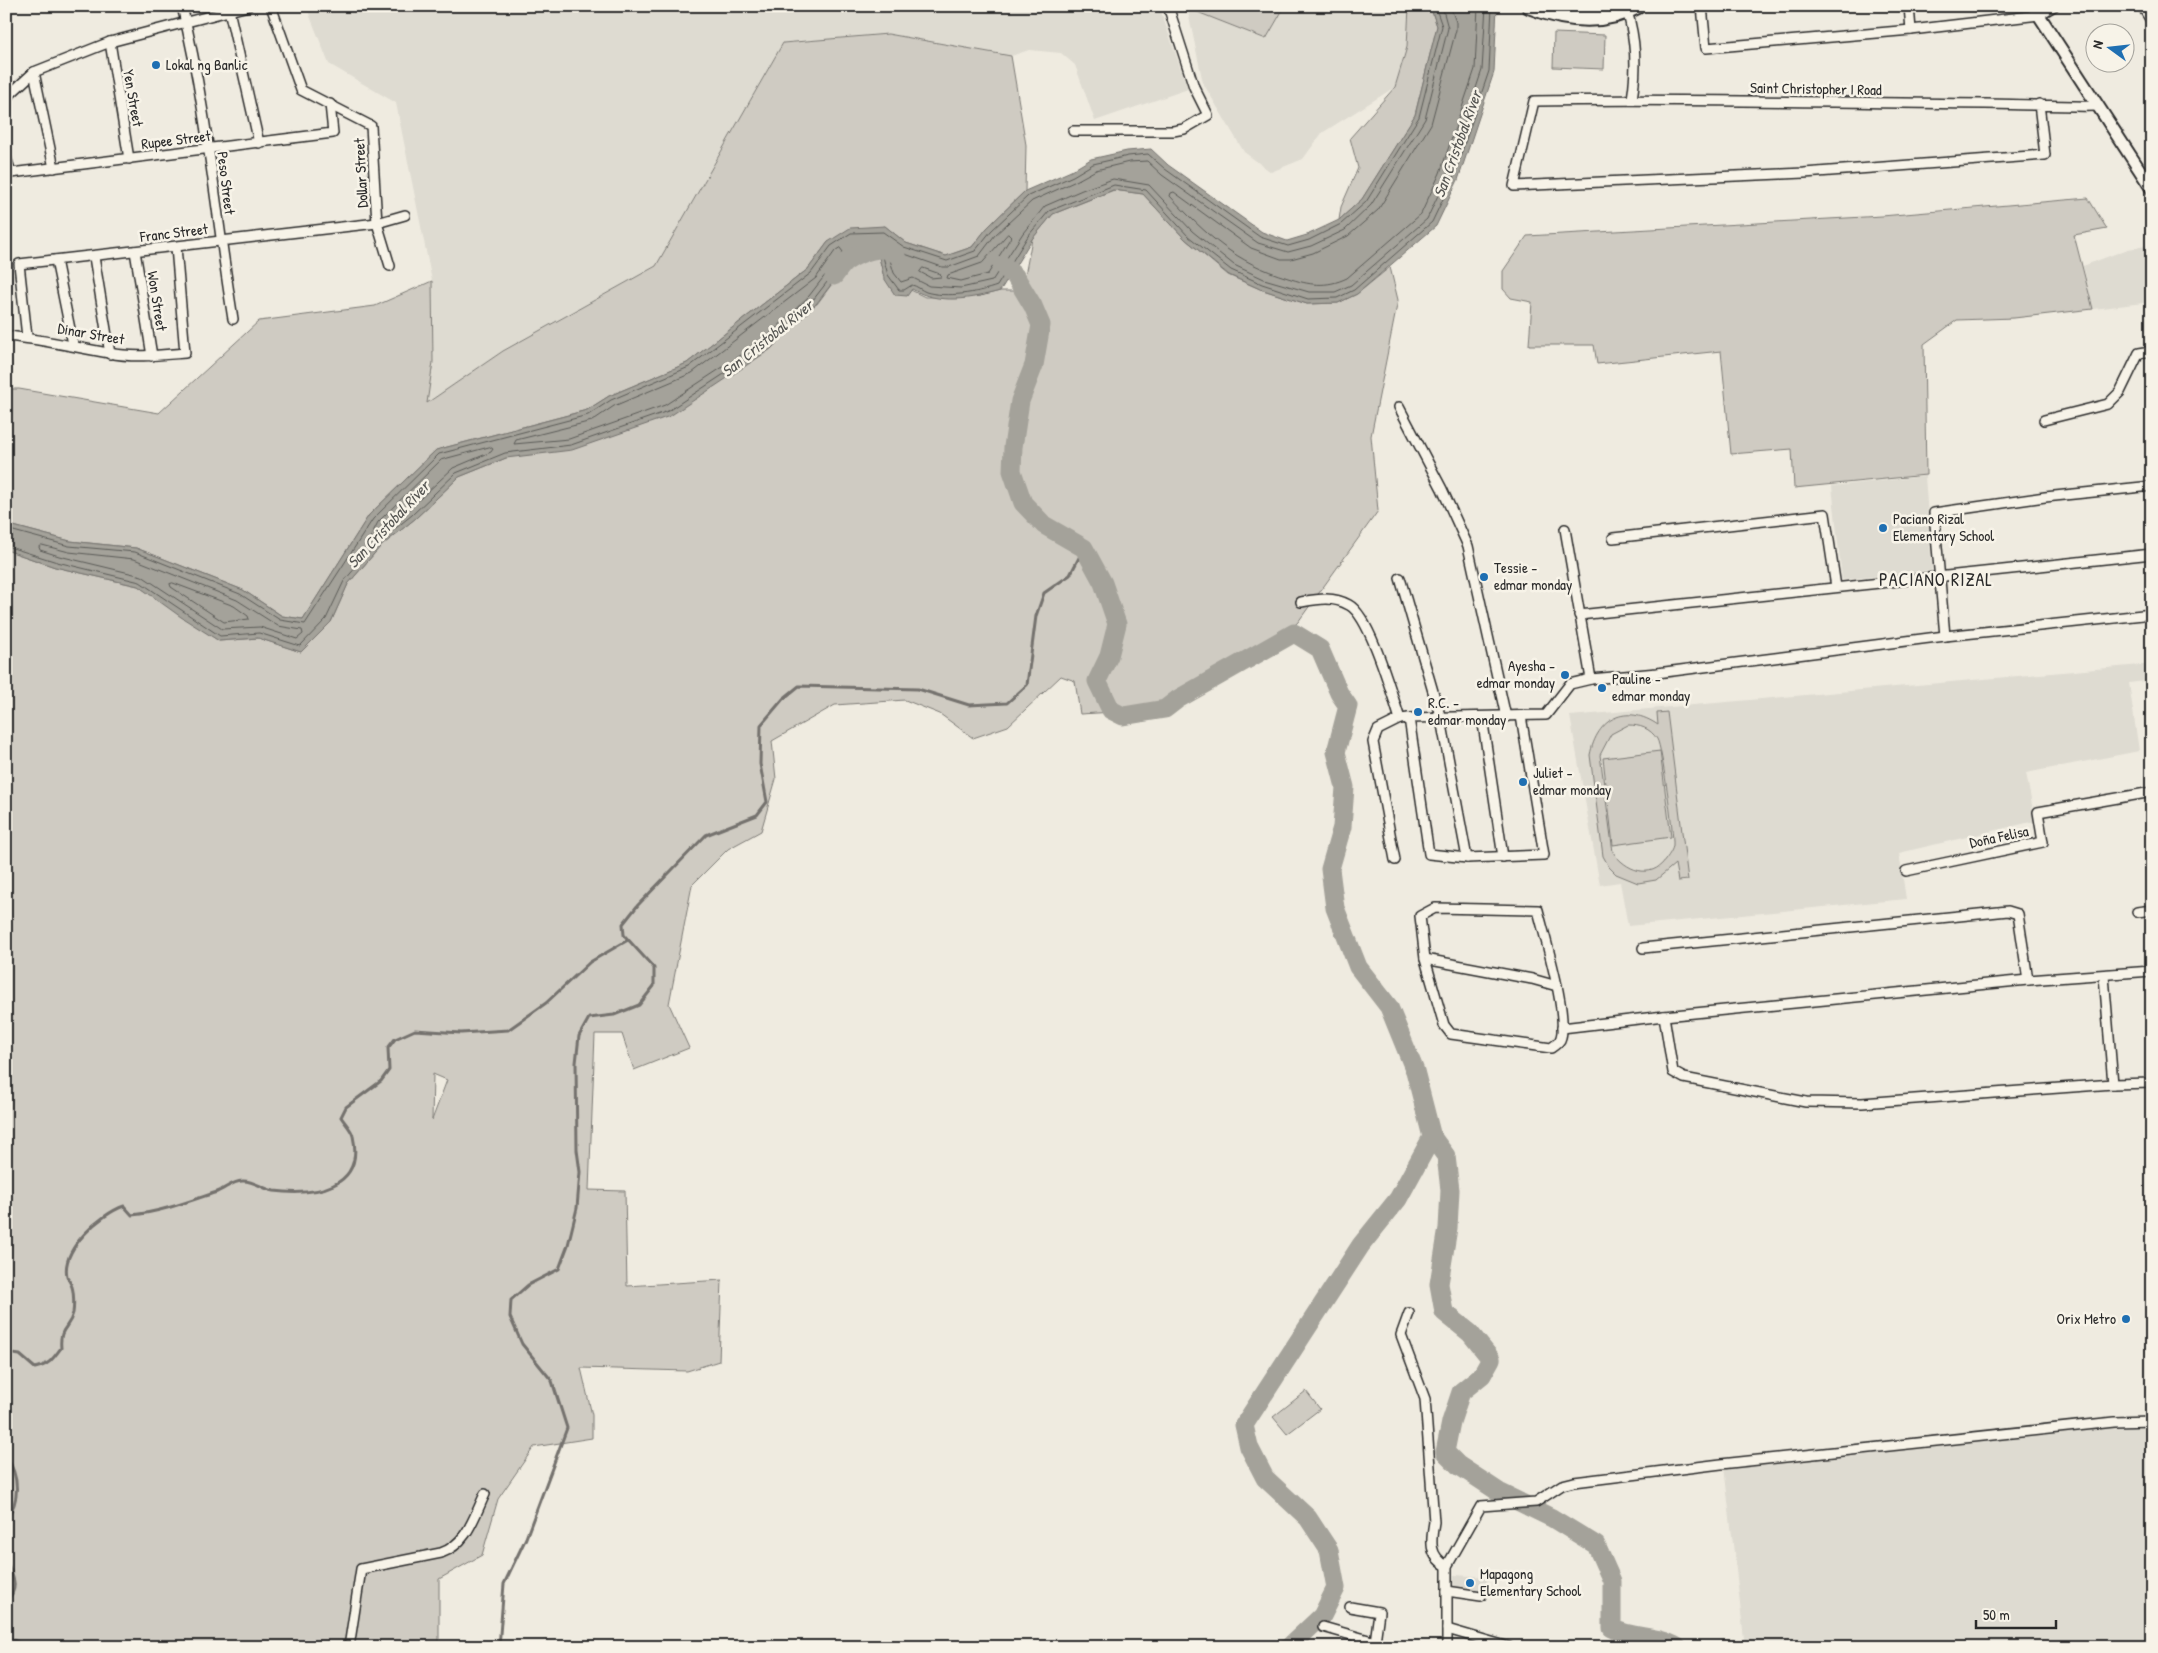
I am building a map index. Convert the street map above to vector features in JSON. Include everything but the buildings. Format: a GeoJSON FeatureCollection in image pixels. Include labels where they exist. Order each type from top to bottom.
{"type":"FeatureCollection","features":[{"type":"Feature","properties":{"kind":"highway"},"geometry":{"type":"LineString","coordinates":[[1530,6],[1555,16],[1580,19],[1596,19],[1632,9]]}},
{"type":"Feature","properties":{"kind":"main road"},"geometry":{"type":"LineString","coordinates":[[2036,11],[2152,189]]}},
{"type":"Feature","properties":{"kind":"street","name":"Peso Street"},"geometry":{"type":"LineString","coordinates":[[182,6],[203,100],[220,241],[233,319]]}},
{"type":"Feature","properties":{"kind":"street"},"geometry":{"type":"LineString","coordinates":[[6,98],[34,72],[110,42],[248,6]]}},
{"type":"Feature","properties":{"kind":"street","name":"Dollar Street"},"geometry":{"type":"LineString","coordinates":[[271,6],[300,90],[371,126],[374,148],[377,223],[390,266]]}},
{"type":"Feature","properties":{"kind":"street"},"geometry":{"type":"LineString","coordinates":[[1073,131],[1173,131],[1184,129],[1208,116],[1194,87],[1168,6]]}},
{"type":"Feature","properties":{"kind":"street"},"geometry":{"type":"LineString","coordinates":[[1702,6],[1706,48],[1911,30],[2036,11],[2054,6]]}},
{"type":"Feature","properties":{"kind":"street"},"geometry":{"type":"LineString","coordinates":[[1909,6],[1911,30]]}},
{"type":"Feature","properties":{"kind":"street"},"geometry":{"type":"LineString","coordinates":[[2142,6],[2152,22]]}},
{"type":"Feature","properties":{"kind":"street"},"geometry":{"type":"LineString","coordinates":[[1632,9],[1635,57],[1632,99]]}},
{"type":"Feature","properties":{"kind":"street"},"geometry":{"type":"LineString","coordinates":[[229,10],[259,143]]}},
{"type":"Feature","properties":{"kind":"street","name":"Yen Street"},"geometry":{"type":"LineString","coordinates":[[110,42],[129,159]]}},
{"type":"Feature","properties":{"kind":"street"},"geometry":{"type":"LineString","coordinates":[[34,72],[54,168]]}},
{"type":"Feature","properties":{"kind":"street","name":"Saint Christopher I Road"},"geometry":{"type":"LineString","coordinates":[[2039,104],[2045,155],[1804,174],[1514,186],[1534,101],[1632,99],[1841,104],[2039,104],[2098,106]]}},
{"type":"Feature","properties":{"kind":"street","name":"Rupee Street"},"geometry":{"type":"LineString","coordinates":[[6,157],[11,173],[333,133],[330,104]]}},
{"type":"Feature","properties":{"kind":"street","name":"Franc Street"},"geometry":{"type":"LineString","coordinates":[[27,338],[18,264],[94,257],[377,223],[405,215]]}},
{"type":"Feature","properties":{"kind":"street","name":"Dinar Street"},"geometry":{"type":"LineString","coordinates":[[6,336],[73,344],[110,354],[152,356],[186,353],[176,247]]}},
{"type":"Feature","properties":{"kind":"street","name":"Won Street"},"geometry":{"type":"LineString","coordinates":[[136,251],[152,356]]}},
{"type":"Feature","properties":{"kind":"street"},"geometry":{"type":"LineString","coordinates":[[94,257],[110,354]]}},
{"type":"Feature","properties":{"kind":"street"},"geometry":{"type":"LineString","coordinates":[[56,260],[73,344]]}},
{"type":"Feature","properties":{"kind":"street"},"geometry":{"type":"LineString","coordinates":[[2044,420],[2108,404],[2124,384],[2138,353],[2152,351]]}},
{"type":"Feature","properties":{"kind":"street"},"geometry":{"type":"LineString","coordinates":[[1399,407],[1442,489],[1468,546],[1506,717]]}},
{"type":"Feature","properties":{"kind":"street"},"geometry":{"type":"LineString","coordinates":[[1945,636],[1934,512],[2045,497],[2152,486]]}},
{"type":"Feature","properties":{"kind":"street"},"geometry":{"type":"LineString","coordinates":[[1613,538],[1825,514],[1836,587]]}},
{"type":"Feature","properties":{"kind":"street"},"geometry":{"type":"LineString","coordinates":[[1565,529],[1591,679]]}},
{"type":"Feature","properties":{"kind":"street"},"geometry":{"type":"LineString","coordinates":[[1579,615],[2152,554]]}},
{"type":"Feature","properties":{"kind":"street"},"geometry":{"type":"LineString","coordinates":[[1400,578],[1441,719],[1467,858]]}},
{"type":"Feature","properties":{"kind":"street"},"geometry":{"type":"LineString","coordinates":[[1301,602],[1328,598],[1348,604],[1357,610],[1377,652],[1404,719],[1429,854],[1467,858],[1544,855],[1521,716]]}},
{"type":"Feature","properties":{"kind":"street"},"geometry":{"type":"LineString","coordinates":[[1394,860],[1373,742],[1378,730],[1404,719],[1546,716],[1570,684],[1591,679],[1657,673],[1945,636],[2152,614]]}},
{"type":"Feature","properties":{"kind":"street"},"geometry":{"type":"LineString","coordinates":[[1482,717],[1503,857]]}},
{"type":"Feature","properties":{"kind":"street","name":"Doña Felisa"},"geometry":{"type":"LineString","coordinates":[[1906,871],[2043,842],[2038,812],[2152,792]]}},
{"type":"Feature","properties":{"kind":"street"},"geometry":{"type":"LineString","coordinates":[[1435,908],[1538,910],[1557,986],[1562,1028],[1559,1041],[1551,1048],[1451,1034],[1444,1026],[1425,959],[1420,916],[1435,908]]}},
{"type":"Feature","properties":{"kind":"street"},"geometry":{"type":"LineString","coordinates":[[2137,912],[2152,910]]}},
{"type":"Feature","properties":{"kind":"street"},"geometry":{"type":"LineString","coordinates":[[1643,948],[2008,911],[2018,914],[2028,980]]}},
{"type":"Feature","properties":{"kind":"street"},"geometry":{"type":"LineString","coordinates":[[1425,959],[1532,978],[1557,986]]}},
{"type":"Feature","properties":{"kind":"street"},"geometry":{"type":"LineString","coordinates":[[1562,1028],[2028,980],[2104,976],[2152,971]]}},
{"type":"Feature","properties":{"kind":"street"},"geometry":{"type":"LineString","coordinates":[[2104,976],[2113,1084]]}},
{"type":"Feature","properties":{"kind":"street"},"geometry":{"type":"LineString","coordinates":[[1664,1016],[1673,1072],[1684,1078],[1806,1102],[1862,1104],[2113,1084],[2152,1083]]}},
{"type":"Feature","properties":{"kind":"street"},"geometry":{"type":"LineString","coordinates":[[1409,1313],[1401,1335],[1426,1405],[1434,1522],[1431,1539],[1432,1552],[1438,1561],[1447,1566]]}},
{"type":"Feature","properties":{"kind":"street"},"geometry":{"type":"LineString","coordinates":[[1447,1647],[1447,1566],[1481,1506],[1516,1505],[1536,1502],[1562,1485],[1574,1482],[1721,1464],[2096,1424],[2152,1420]]}},
{"type":"Feature","properties":{"kind":"street"},"geometry":{"type":"LineString","coordinates":[[349,1647],[362,1569],[453,1549],[462,1540],[485,1494]]}},
{"type":"Feature","properties":{"kind":"street"},"geometry":{"type":"LineString","coordinates":[[1447,1591],[1481,1596]]}},
{"type":"Feature","properties":{"kind":"street"},"geometry":{"type":"LineString","coordinates":[[1350,1608],[1379,1612],[1375,1642]]}},
{"type":"Feature","properties":{"kind":"street"},"geometry":{"type":"LineString","coordinates":[[1323,1627],[1392,1647]]}},
{"type":"Feature","properties":{"kind":"street"},"geometry":{"type":"LineString","coordinates":[[1447,1629],[1509,1647]]}},
{"type":"Feature","properties":{"kind":"shaded area"},"geometry":{"type":"Polygon","coordinates":[[[306,6],[1159,6],[1188,89],[1095,121],[1075,65],[1061,53],[1029,50],[1011,56],[888,34],[783,43],[656,266],[503,351],[426,404],[433,362],[432,281],[396,103],[329,64],[306,6]]]}},
{"type":"Feature","properties":{"kind":"shaded area"},"geometry":{"type":"Polygon","coordinates":[[[1182,6],[1285,6],[1266,39],[1182,6]]]}},
{"type":"Feature","properties":{"kind":"shaded area"},"geometry":{"type":"Polygon","coordinates":[[[1285,6],[1409,6],[1407,47],[1395,87],[1322,133],[1303,159],[1271,172],[1244,152],[1203,83],[1187,7],[1266,39],[1285,6]]]}},
{"type":"Feature","properties":{"kind":"shaded area"},"geometry":{"type":"Polygon","coordinates":[[[1409,6],[1430,6],[1437,26],[1415,115],[1362,199],[1339,220],[1341,207],[1358,168],[1350,138],[1395,87],[1407,47],[1409,6]]]}},
{"type":"Feature","properties":{"kind":"shaded area"},"geometry":{"type":"Polygon","coordinates":[[[1554,33],[1605,35],[1604,69],[1553,67],[1554,33]]]}},
{"type":"Feature","properties":{"kind":"shaded area"},"geometry":{"type":"Polygon","coordinates":[[[888,34],[1011,56],[1026,145],[1025,191],[987,228],[972,247],[946,256],[906,243],[885,226],[828,242],[808,269],[687,363],[609,396],[587,410],[436,450],[369,515],[303,619],[282,616],[243,590],[136,548],[70,541],[6,524],[6,389],[19,389],[159,413],[259,321],[375,306],[432,281],[433,362],[427,403],[503,351],[656,266],[783,43],[888,34]]]}},
{"type":"Feature","properties":{"kind":"shaded area"},"geometry":{"type":"Polygon","coordinates":[[[1114,190],[1143,194],[1185,239],[1228,275],[1260,289],[1307,304],[1338,303],[1357,294],[1390,267],[1398,300],[1371,436],[1378,511],[1298,622],[1267,650],[1165,709],[1080,714],[1075,681],[1061,676],[1008,726],[973,738],[940,714],[905,700],[835,705],[772,741],[776,779],[761,831],[728,849],[692,885],[669,1004],[689,1048],[634,1070],[622,1034],[595,1034],[589,1190],[625,1191],[627,1286],[722,1280],[719,1361],[687,1371],[581,1368],[592,1415],[592,1438],[534,1447],[498,1499],[482,1555],[439,1579],[439,1647],[16,1647],[6,1639],[6,1354],[13,1355],[6,1353],[6,550],[55,567],[138,586],[219,641],[258,638],[301,652],[331,622],[348,584],[380,547],[416,518],[459,477],[506,458],[817,304],[855,253],[868,249],[879,257],[884,277],[925,297],[980,296],[1000,291],[1022,291],[1032,239],[1053,214],[1114,190]],[[433,1074],[432,1120],[447,1080],[433,1074]]]}},
{"type":"Feature","properties":{"kind":"shaded area"},"geometry":{"type":"Polygon","coordinates":[[[2088,198],[2107,229],[2074,235],[2093,309],[2014,318],[1957,320],[1924,344],[1926,475],[1794,488],[1792,449],[1731,454],[1721,351],[1597,364],[1594,345],[1529,345],[1532,302],[1511,298],[1503,289],[1503,271],[1527,236],[1882,216],[2088,198]]]}},
{"type":"Feature","properties":{"kind":"shaded area"},"geometry":{"type":"Polygon","coordinates":[[[2152,245],[2152,302],[2093,309],[2083,266],[2128,249],[2152,245]]]}},
{"type":"Feature","properties":{"kind":"shaded area","name":"Paciano Rizal Elementary School"},"geometry":{"type":"Polygon","coordinates":[[[1925,476],[1932,571],[1842,580],[1832,486],[1925,476]]]}},
{"type":"Feature","properties":{"kind":"shaded area"},"geometry":{"type":"Polygon","coordinates":[[[2152,664],[2152,680],[2129,683],[2139,751],[2026,773],[2035,821],[1899,853],[1906,899],[1628,926],[1620,882],[1600,885],[1570,716],[2152,664]]]}},
{"type":"Feature","properties":{"kind":"shaded area"},"geometry":{"type":"Polygon","coordinates":[[[1667,712],[1688,880],[1678,881],[1675,864],[1656,880],[1638,883],[1616,874],[1609,867],[1603,856],[1590,755],[1599,732],[1606,723],[1624,715],[1635,715],[1646,718],[1658,725],[1657,713],[1667,712]],[[1628,725],[1611,734],[1600,755],[1613,852],[1624,864],[1631,868],[1646,871],[1660,866],[1666,859],[1673,845],[1673,838],[1665,773],[1657,739],[1648,730],[1628,725]]]}},
{"type":"Feature","properties":{"kind":"shaded area"},"geometry":{"type":"Polygon","coordinates":[[[1660,751],[1671,837],[1613,845],[1603,758],[1660,751]]]}},
{"type":"Feature","properties":{"kind":"shaded area"},"geometry":{"type":"Polygon","coordinates":[[[1306,1391],[1320,1409],[1287,1434],[1273,1417],[1306,1391]]]}},
{"type":"Feature","properties":{"kind":"shaded area"},"geometry":{"type":"Polygon","coordinates":[[[2152,1417],[2152,1647],[1745,1647],[1724,1467],[2152,1417]]]}},
{"type":"Feature","properties":{"kind":"shaded area","name":"Mapagong Elementary School"},"geometry":{"type":"Polygon","coordinates":[[[1454,1575],[1489,1577],[1485,1594],[1452,1589],[1454,1575]]]}},
{"type":"Feature","properties":{"kind":"water"},"geometry":{"type":"Polygon","coordinates":[[[1430,6],[1497,6],[1494,72],[1458,180],[1436,226],[1357,294],[1338,303],[1307,304],[1260,289],[1229,275],[1185,239],[1143,194],[1113,190],[1053,214],[1032,239],[1000,291],[989,294],[967,298],[944,299],[922,294],[912,289],[907,296],[895,295],[884,278],[879,257],[868,249],[855,253],[817,303],[771,349],[670,416],[572,450],[506,458],[459,477],[416,518],[380,547],[348,584],[331,622],[301,652],[258,638],[219,641],[138,586],[55,567],[6,550],[6,524],[70,541],[136,548],[243,590],[282,616],[303,619],[369,515],[436,450],[587,410],[609,396],[687,363],[808,269],[828,242],[850,228],[885,226],[906,243],[946,256],[972,247],[987,228],[1025,191],[1071,171],[1091,159],[1127,151],[1151,149],[1168,165],[1262,232],[1287,241],[1307,235],[1339,220],[1362,199],[1415,115],[1437,26],[1430,6]]]}},
{"type":"Feature","properties":{"kind":"waterway","name":"San Cristobal River"},"geometry":{"type":"LineString","coordinates":[[834,276],[845,262],[865,252],[885,249],[896,254]]}},
{"type":"Feature","properties":{"kind":"waterway"},"geometry":{"type":"LineString","coordinates":[[1002,265],[1015,276],[1033,306],[1041,325],[1034,365],[1020,401],[1013,447],[1012,471],[1023,503],[1044,525],[1084,548],[1103,583],[1117,624],[1109,656],[1097,681],[1111,710],[1123,716],[1165,709],[1178,699],[1294,633],[1320,649],[1339,693],[1348,706],[1336,752],[1345,787],[1342,827],[1330,869],[1335,908],[1358,967],[1389,1007],[1415,1071],[1432,1137],[1446,1156],[1450,1190],[1448,1228],[1439,1284],[1444,1312],[1470,1333],[1491,1359],[1482,1375],[1461,1392],[1451,1422],[1445,1452],[1458,1465],[1499,1492],[1552,1518],[1596,1545],[1612,1581],[1612,1628],[1628,1634],[1670,1643],[1677,1647]]}},
{"type":"Feature","properties":{"kind":"waterway"},"geometry":{"type":"LineString","coordinates":[[499,1647],[504,1584],[526,1538],[567,1428],[552,1381],[522,1344],[510,1317],[511,1300],[528,1285],[559,1269],[568,1245],[577,1208],[580,1172],[577,1150],[576,1063],[579,1036],[589,1018],[614,1015],[639,1005],[654,986],[654,968],[624,935],[623,924],[638,905],[706,835],[757,815],[767,802],[760,764],[761,725],[783,699],[799,686],[918,689],[969,705],[1007,703],[1027,685],[1036,616],[1044,593],[1070,575],[1084,548]]}},
{"type":"Feature","properties":{"kind":"waterway"},"geometry":{"type":"LineString","coordinates":[[6,1353],[20,1355],[35,1368],[44,1365],[56,1355],[61,1348],[61,1336],[69,1323],[73,1310],[73,1290],[67,1276],[70,1255],[76,1244],[85,1234],[115,1210],[124,1206],[132,1215],[165,1209],[217,1192],[239,1181],[250,1182],[274,1191],[289,1192],[320,1190],[333,1185],[344,1178],[351,1168],[355,1154],[353,1136],[341,1117],[346,1107],[381,1081],[389,1070],[388,1048],[395,1039],[415,1030],[461,1033],[508,1030],[546,1003],[590,962],[628,940]]}},
{"type":"Feature","properties":{"kind":"waterway"},"geometry":{"type":"LineString","coordinates":[[1289,1647],[1322,1616],[1336,1588],[1329,1550],[1308,1518],[1265,1478],[1249,1447],[1244,1425],[1361,1245],[1398,1199],[1432,1137]]}},
{"type":"Feature","properties":{"kind":"waterway"},"geometry":{"type":"LineString","coordinates":[[6,1457],[11,1464],[16,1480],[16,1497],[11,1513],[6,1520]]}},
{"type":"Feature","properties":{"kind":"waterway"},"geometry":{"type":"LineString","coordinates":[[6,1559],[14,1581],[13,1591],[6,1601]]}},
{"type":"Feature","properties":{"kind":"waterway"},"geometry":{"type":"LineString","coordinates":[[6,1636],[27,1647]]}},
{"type":"Feature","properties":{"kind":"place","name":"Lokal ng Banlic"},"geometry":{"type":"Point","coordinates":[156,65]}},
{"type":"Feature","properties":{"kind":"place","name":"Paciano Rizal Elementary School"},"geometry":{"type":"Point","coordinates":[1883,528]}},
{"type":"Feature","properties":{"kind":"place","name":"Tessie - edmar monday"},"geometry":{"type":"Point","coordinates":[1484,577]}},
{"type":"Feature","properties":{"kind":"place","name":"Ayesha - edmar monday"},"geometry":{"type":"Point","coordinates":[1565,675]}},
{"type":"Feature","properties":{"kind":"place","name":"Pauline - edmar monday"},"geometry":{"type":"Point","coordinates":[1602,688]}},
{"type":"Feature","properties":{"kind":"place","name":"R.C. - edmar monday"},"geometry":{"type":"Point","coordinates":[1418,712]}},
{"type":"Feature","properties":{"kind":"place","name":"Juliet - edmar monday"},"geometry":{"type":"Point","coordinates":[1523,782]}},
{"type":"Feature","properties":{"kind":"place","name":"Orix Metro"},"geometry":{"type":"Point","coordinates":[2126,1319]}},
{"type":"Feature","properties":{"kind":"place","name":"Mapagong Elementary School"},"geometry":{"type":"Point","coordinates":[1470,1583]}},
{"type":"Feature","properties":{"kind":"district","name":"PACIANO RIZAL"},"geometry":{"type":"Point","coordinates":[1936,580]}}]}
